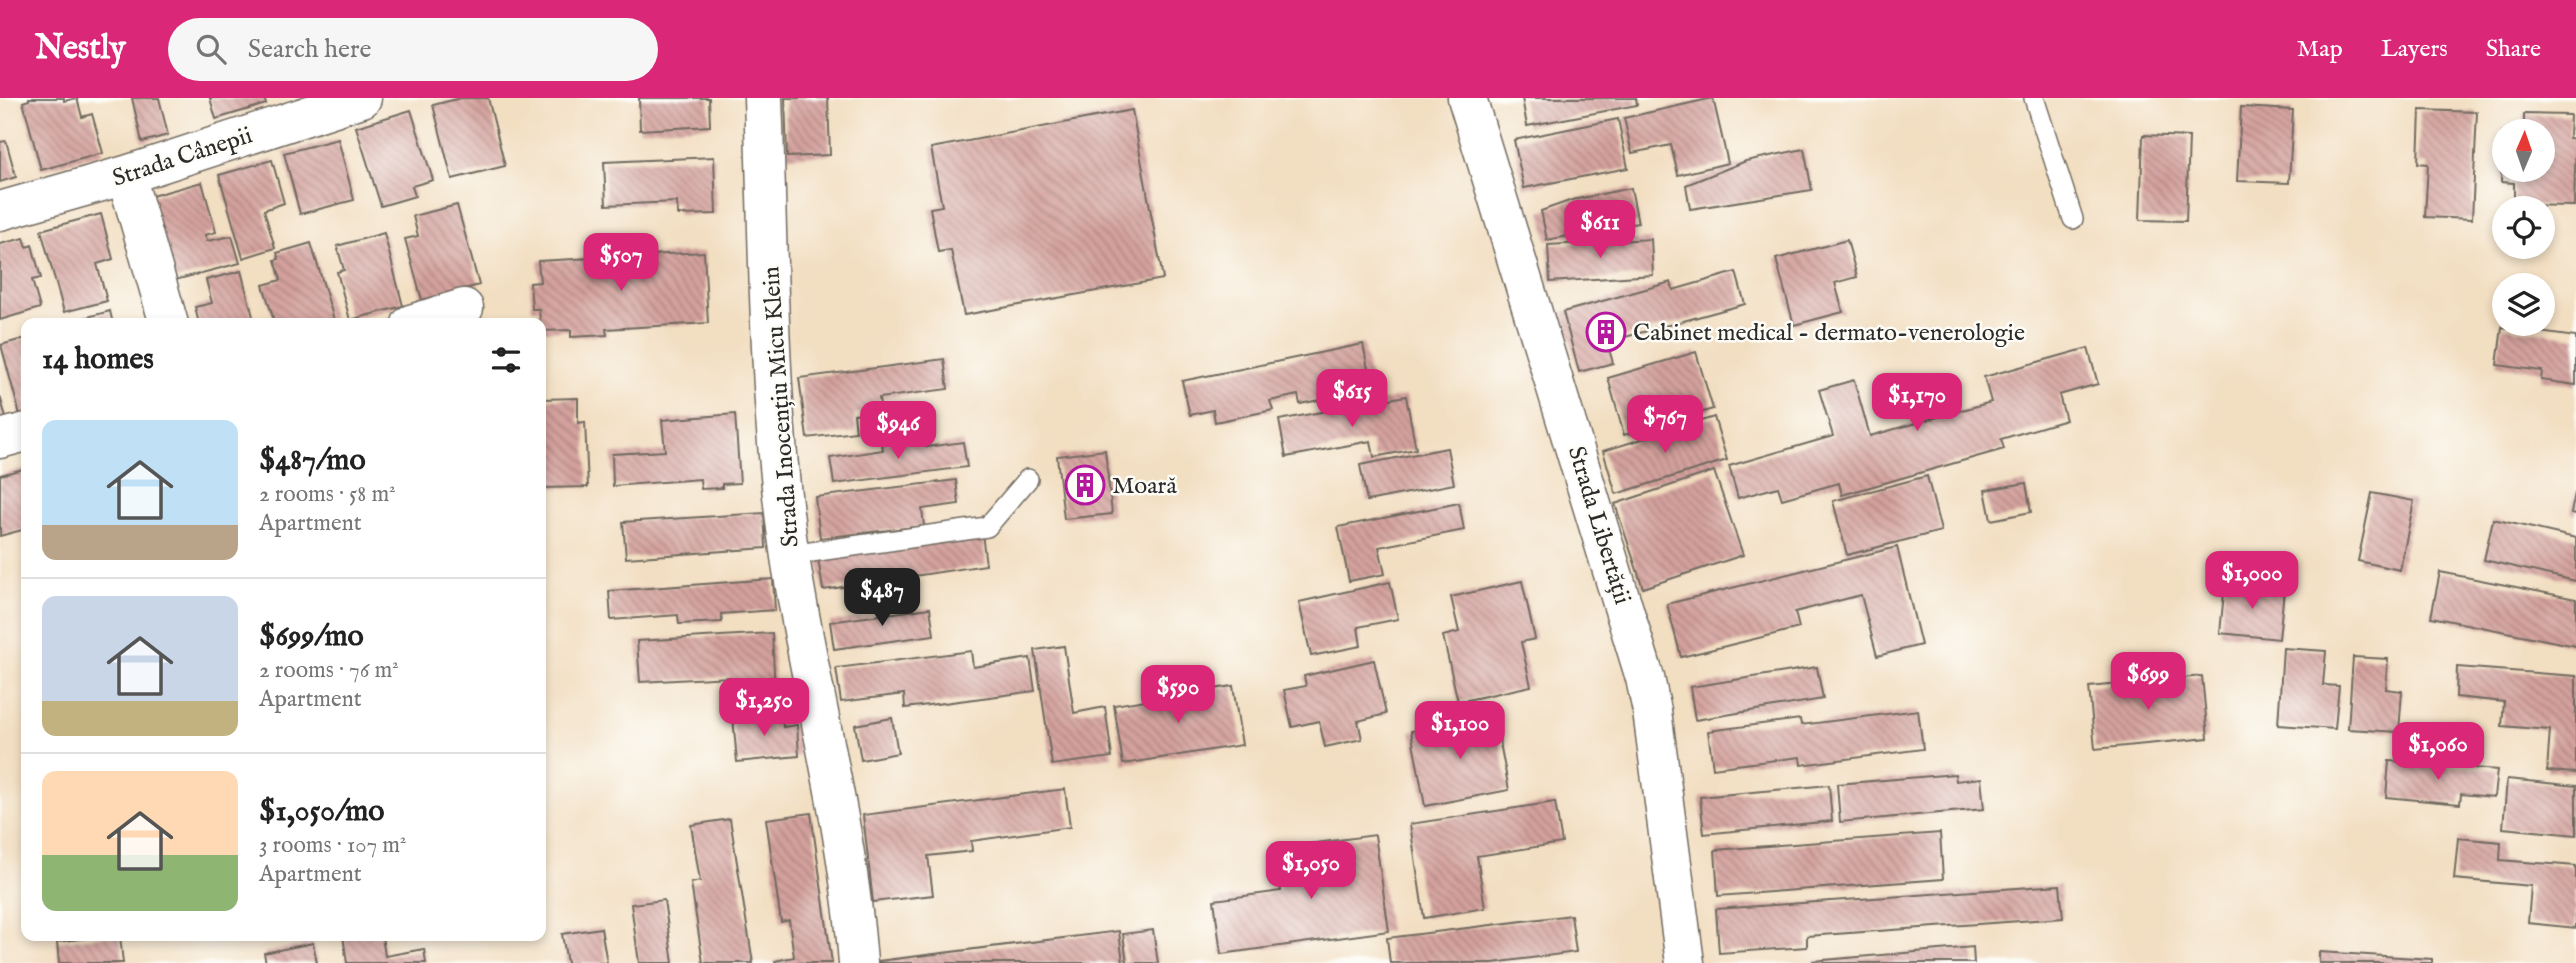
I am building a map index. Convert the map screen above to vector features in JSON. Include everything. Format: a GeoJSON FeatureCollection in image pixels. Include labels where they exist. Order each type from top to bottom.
{"type":"FeatureCollection","features":[{"type":"Feature","properties":{"kind":"street","name":"Strada Cânepii"},"geometry":{"type":"LineString","coordinates":[[0,211],[126,175],[362,98]]}},
{"type":"Feature","properties":{"kind":"street","name":"Strada Inocențiu Micu Klein"},"geometry":{"type":"LineString","coordinates":[[763,98],[775,404],[790,555],[845,858],[858,963]]}},
{"type":"Feature","properties":{"kind":"street","name":"Strada Libertății"},"geometry":{"type":"LineString","coordinates":[[1467,98],[1646,678],[1685,963]]}},
{"type":"Feature","properties":{"kind":"street"},"geometry":{"type":"LineString","coordinates":[[126,175],[167,318]]}},
{"type":"Feature","properties":{"kind":"street"},"geometry":{"type":"LineString","coordinates":[[432,318],[464,309]]}},
{"type":"Feature","properties":{"kind":"street"},"geometry":{"type":"LineString","coordinates":[[0,439],[21,433]]}},
{"type":"Feature","properties":{"kind":"lane"},"geometry":{"type":"LineString","coordinates":[[2034,98],[2073,219]]}},
{"type":"Feature","properties":{"kind":"lane"},"geometry":{"type":"LineString","coordinates":[[790,555],[987,527],[1028,479]]}},
{"type":"Feature","properties":{"kind":"building"},"geometry":{"type":"Polygon","coordinates":[[[29,98],[64,98],[64,101],[77,98],[82,117],[92,114],[103,153],[41,170],[23,102],[29,98]]]}},
{"type":"Feature","properties":{"kind":"building"},"geometry":{"type":"Polygon","coordinates":[[[132,98],[159,98],[168,135],[142,142],[132,98]]]}},
{"type":"Feature","properties":{"kind":"building"},"geometry":{"type":"Polygon","coordinates":[[[210,98],[264,98],[266,104],[216,119],[210,98]]]}},
{"type":"Feature","properties":{"kind":"building"},"geometry":{"type":"Polygon","coordinates":[[[461,98],[488,98],[505,166],[452,179],[433,105],[461,98]]]}},
{"type":"Feature","properties":{"kind":"building"},"geometry":{"type":"Polygon","coordinates":[[[639,98],[709,98],[710,126],[640,130],[639,98]]]}},
{"type":"Feature","properties":{"kind":"building"},"geometry":{"type":"Polygon","coordinates":[[[785,98],[828,98],[830,155],[787,157],[785,98]]]}},
{"type":"Feature","properties":{"kind":"building"},"geometry":{"type":"Polygon","coordinates":[[[1522,98],[1636,98],[1637,105],[1527,126],[1522,98]]]}},
{"type":"Feature","properties":{"kind":"building"},"geometry":{"type":"Polygon","coordinates":[[[1713,98],[1728,163],[1678,175],[1671,145],[1632,153],[1624,118],[1713,98]]]}},
{"type":"Feature","properties":{"kind":"building"},"geometry":{"type":"Polygon","coordinates":[[[2241,107],[2293,110],[2289,183],[2237,181],[2241,107]]]}},
{"type":"Feature","properties":{"kind":"building"},"geometry":{"type":"Polygon","coordinates":[[[411,110],[433,180],[412,186],[415,196],[381,206],[356,127],[411,110]]]}},
{"type":"Feature","properties":{"kind":"building"},"geometry":{"type":"Polygon","coordinates":[[[1132,110],[1163,279],[964,315],[951,250],[938,252],[930,208],[942,206],[931,148],[1132,110]]]}},
{"type":"Feature","properties":{"kind":"building"},"geometry":{"type":"Polygon","coordinates":[[[2420,110],[2477,112],[2472,219],[2425,217],[2428,164],[2418,163],[2420,110]]]}},
{"type":"Feature","properties":{"kind":"building"},"geometry":{"type":"Polygon","coordinates":[[[2524,114],[2570,115],[2569,138],[2576,139],[2574,206],[2555,206],[2555,196],[2514,196],[2514,183],[2501,182],[2555,182],[2555,119],[2524,119],[2524,114]]]}},
{"type":"Feature","properties":{"kind":"building"},"geometry":{"type":"Polygon","coordinates":[[[1618,119],[1628,168],[1524,188],[1514,140],[1618,119]]]}},
{"type":"Feature","properties":{"kind":"building"},"geometry":{"type":"Polygon","coordinates":[[[2143,135],[2189,137],[2186,221],[2140,220],[2143,135]]]}},
{"type":"Feature","properties":{"kind":"building"},"geometry":{"type":"Polygon","coordinates":[[[338,139],[354,200],[300,214],[284,153],[338,139]]]}},
{"type":"Feature","properties":{"kind":"building"},"geometry":{"type":"Polygon","coordinates":[[[6,141],[16,177],[0,182],[0,142],[6,141]]]}},
{"type":"Feature","properties":{"kind":"building"},"geometry":{"type":"Polygon","coordinates":[[[1804,149],[1812,190],[1690,209],[1686,185],[1746,161],[1804,149]]]}},
{"type":"Feature","properties":{"kind":"building"},"geometry":{"type":"Polygon","coordinates":[[[714,157],[716,214],[678,215],[677,202],[606,205],[604,162],[714,157]]]}},
{"type":"Feature","properties":{"kind":"building"},"geometry":{"type":"Polygon","coordinates":[[[272,160],[284,203],[264,210],[275,248],[243,258],[219,175],[272,160]]]}},
{"type":"Feature","properties":{"kind":"building"},"geometry":{"type":"Polygon","coordinates":[[[202,182],[216,232],[205,235],[207,241],[232,236],[240,263],[171,281],[148,197],[202,182]]]}},
{"type":"Feature","properties":{"kind":"building"},"geometry":{"type":"Polygon","coordinates":[[[1631,188],[1638,223],[1547,240],[1541,211],[1572,200],[1631,188]]]}},
{"type":"Feature","properties":{"kind":"building"},"geometry":{"type":"Polygon","coordinates":[[[457,205],[479,285],[422,300],[405,239],[418,236],[413,216],[457,205]]]}},
{"type":"Feature","properties":{"kind":"building"},"geometry":{"type":"Polygon","coordinates":[[[101,214],[113,259],[97,264],[107,301],[64,312],[41,230],[101,214]]]}},
{"type":"Feature","properties":{"kind":"building"},"geometry":{"type":"Polygon","coordinates":[[[384,233],[403,306],[349,318],[337,272],[344,270],[337,246],[384,233]]]}},
{"type":"Feature","properties":{"kind":"building"},"geometry":{"type":"Polygon","coordinates":[[[24,238],[27,247],[32,245],[41,278],[32,280],[40,308],[0,320],[0,244],[24,238]]]}},
{"type":"Feature","properties":{"kind":"building"},"geometry":{"type":"Polygon","coordinates":[[[1651,239],[1653,275],[1550,282],[1548,245],[1651,239]]]}},
{"type":"Feature","properties":{"kind":"building"},"geometry":{"type":"Polygon","coordinates":[[[1847,240],[1857,277],[1835,283],[1843,312],[1794,325],[1776,259],[1847,240]]]}},
{"type":"Feature","properties":{"kind":"building"},"geometry":{"type":"Polygon","coordinates":[[[311,243],[334,318],[273,318],[263,285],[281,280],[275,260],[279,259],[277,253],[311,243]]]}},
{"type":"Feature","properties":{"kind":"building"},"geometry":{"type":"Polygon","coordinates":[[[704,252],[708,323],[606,329],[607,335],[571,337],[571,330],[546,331],[546,318],[540,318],[539,309],[532,309],[530,283],[540,282],[538,261],[704,252]]]}},
{"type":"Feature","properties":{"kind":"building"},"geometry":{"type":"Polygon","coordinates":[[[241,271],[253,318],[198,318],[195,307],[212,303],[206,280],[241,271]]]}},
{"type":"Feature","properties":{"kind":"building","name":"Cabinet medical - dermato-venerologie"},"geometry":{"type":"Polygon","coordinates":[[[1736,272],[1745,304],[1607,342],[1613,363],[1579,372],[1563,312],[1671,282],[1673,290],[1736,272]]]}},
{"type":"Feature","properties":{"kind":"building"},"geometry":{"type":"Polygon","coordinates":[[[110,311],[112,318],[84,318],[110,311]]]}},
{"type":"Feature","properties":{"kind":"building"},"geometry":{"type":"Polygon","coordinates":[[[2555,334],[2576,337],[2576,385],[2541,380],[2542,371],[2497,365],[2501,336],[2555,334]]]}},
{"type":"Feature","properties":{"kind":"building"},"geometry":{"type":"Polygon","coordinates":[[[21,339],[20,415],[1,345],[21,339]]]}},
{"type":"Feature","properties":{"kind":"building"},"geometry":{"type":"Polygon","coordinates":[[[1363,344],[1372,389],[1300,404],[1298,395],[1270,401],[1273,410],[1215,422],[1213,410],[1190,415],[1182,381],[1363,344]]]}},
{"type":"Feature","properties":{"kind":"building"},"geometry":{"type":"Polygon","coordinates":[[[2088,348],[2098,384],[2059,395],[2066,420],[2001,439],[2004,449],[1842,495],[1839,483],[1782,499],[1778,487],[1738,498],[1729,466],[1833,436],[1819,390],[1854,380],[1870,436],[1991,402],[1984,377],[2088,348]]]}},
{"type":"Feature","properties":{"kind":"building"},"geometry":{"type":"Polygon","coordinates":[[[1696,352],[1713,409],[1624,435],[1608,378],[1696,352]]]}},
{"type":"Feature","properties":{"kind":"building"},"geometry":{"type":"Polygon","coordinates":[[[944,359],[948,389],[879,398],[881,411],[854,414],[856,432],[807,438],[799,378],[944,359]]]}},
{"type":"Feature","properties":{"kind":"building"},"geometry":{"type":"Polygon","coordinates":[[[0,396],[6,418],[0,419],[0,396]]]}},
{"type":"Feature","properties":{"kind":"building"},"geometry":{"type":"Polygon","coordinates":[[[1406,396],[1416,449],[1374,457],[1371,441],[1286,457],[1279,420],[1406,396]]]}},
{"type":"Feature","properties":{"kind":"building"},"geometry":{"type":"Polygon","coordinates":[[[578,398],[578,423],[585,422],[588,487],[546,488],[546,399],[578,398]]]}},
{"type":"Feature","properties":{"kind":"building"},"geometry":{"type":"Polygon","coordinates":[[[735,414],[740,483],[722,484],[722,488],[701,489],[700,479],[613,486],[612,454],[665,451],[662,420],[735,414]]]}},
{"type":"Feature","properties":{"kind":"building"},"geometry":{"type":"Polygon","coordinates":[[[1714,417],[1727,460],[1616,494],[1603,451],[1714,417]]]}},
{"type":"Feature","properties":{"kind":"building"},"geometry":{"type":"Polygon","coordinates":[[[925,438],[926,447],[963,442],[967,467],[834,484],[830,458],[883,450],[882,444],[925,438]]]}},
{"type":"Feature","properties":{"kind":"building"},"geometry":{"type":"Polygon","coordinates":[[[1447,448],[1454,484],[1367,501],[1360,465],[1447,448]]]}},
{"type":"Feature","properties":{"kind":"building","name":"Moară"},"geometry":{"type":"Polygon","coordinates":[[[1105,450],[1112,514],[1064,519],[1057,456],[1105,450]]]}},
{"type":"Feature","properties":{"kind":"building"},"geometry":{"type":"Polygon","coordinates":[[[21,470],[21,530],[0,536],[0,475],[21,470]]]}},
{"type":"Feature","properties":{"kind":"building"},"geometry":{"type":"Polygon","coordinates":[[[1714,471],[1743,555],[1643,588],[1615,504],[1714,471]]]}},
{"type":"Feature","properties":{"kind":"building"},"geometry":{"type":"Polygon","coordinates":[[[1927,476],[1941,531],[1847,555],[1833,501],[1927,476]]]}},
{"type":"Feature","properties":{"kind":"building"},"geometry":{"type":"Polygon","coordinates":[[[956,480],[959,504],[922,509],[924,526],[820,538],[815,497],[956,480]]]}},
{"type":"Feature","properties":{"kind":"building"},"geometry":{"type":"Polygon","coordinates":[[[2026,483],[2031,512],[1991,520],[1985,490],[2026,483]]]}},
{"type":"Feature","properties":{"kind":"building"},"geometry":{"type":"Polygon","coordinates":[[[2372,493],[2414,501],[2400,570],[2358,561],[2372,493]]]}},
{"type":"Feature","properties":{"kind":"building"},"geometry":{"type":"Polygon","coordinates":[[[2576,493],[2576,514],[2571,513],[2576,493]]]}},
{"type":"Feature","properties":{"kind":"building"},"geometry":{"type":"Polygon","coordinates":[[[1459,503],[1464,530],[1379,547],[1385,574],[1349,581],[1338,527],[1459,503]]]}},
{"type":"Feature","properties":{"kind":"building"},"geometry":{"type":"Polygon","coordinates":[[[764,513],[766,548],[626,558],[623,522],[764,513]]]}},
{"type":"Feature","properties":{"kind":"building"},"geometry":{"type":"Polygon","coordinates":[[[2493,519],[2576,538],[2576,581],[2484,560],[2493,519]]]}},
{"type":"Feature","properties":{"kind":"building"},"geometry":{"type":"Polygon","coordinates":[[[982,533],[986,565],[823,590],[818,558],[982,533]]]}},
{"type":"Feature","properties":{"kind":"building"},"geometry":{"type":"Polygon","coordinates":[[[1897,547],[1921,645],[1877,656],[1861,595],[1795,612],[1799,628],[1681,657],[1667,604],[1897,547]]]}},
{"type":"Feature","properties":{"kind":"building"},"geometry":{"type":"Polygon","coordinates":[[[2440,572],[2576,599],[2576,646],[2431,617],[2440,572]]]}},
{"type":"Feature","properties":{"kind":"building"},"geometry":{"type":"Polygon","coordinates":[[[773,579],[775,610],[721,614],[722,622],[679,624],[678,615],[611,620],[609,591],[773,579]]]}},
{"type":"Feature","properties":{"kind":"building"},"geometry":{"type":"Polygon","coordinates":[[[1522,581],[1535,639],[1521,642],[1531,686],[1458,702],[1443,636],[1459,632],[1451,597],[1522,581]]]}},
{"type":"Feature","properties":{"kind":"building"},"geometry":{"type":"Polygon","coordinates":[[[1390,582],[1398,619],[1358,627],[1361,646],[1311,656],[1299,602],[1390,582]]]}},
{"type":"Feature","properties":{"kind":"building"},"geometry":{"type":"Polygon","coordinates":[[[2225,583],[2284,590],[2279,639],[2220,633],[2225,583]]]}},
{"type":"Feature","properties":{"kind":"building"},"geometry":{"type":"Polygon","coordinates":[[[930,608],[934,635],[834,649],[830,622],[930,608]]]}},
{"type":"Feature","properties":{"kind":"building"},"geometry":{"type":"Polygon","coordinates":[[[772,633],[775,691],[731,693],[730,677],[640,682],[637,641],[772,633]]]}},
{"type":"Feature","properties":{"kind":"building"},"geometry":{"type":"Polygon","coordinates":[[[1064,646],[1074,713],[1105,707],[1112,757],[1052,765],[1035,650],[1064,646]]]}},
{"type":"Feature","properties":{"kind":"building"},"geometry":{"type":"Polygon","coordinates":[[[2283,648],[2326,651],[2323,685],[2339,686],[2335,729],[2278,725],[2283,648]]]}},
{"type":"Feature","properties":{"kind":"building"},"geometry":{"type":"Polygon","coordinates":[[[971,651],[973,667],[1030,658],[1035,691],[905,708],[904,694],[841,702],[836,668],[971,651]]]}},
{"type":"Feature","properties":{"kind":"building"},"geometry":{"type":"Polygon","coordinates":[[[2353,657],[2388,659],[2386,689],[2402,691],[2399,732],[2348,729],[2353,657]]]}},
{"type":"Feature","properties":{"kind":"building"},"geometry":{"type":"Polygon","coordinates":[[[1374,660],[1386,714],[1358,721],[1362,739],[1325,747],[1319,721],[1292,727],[1284,690],[1306,686],[1304,676],[1374,660]]]}},
{"type":"Feature","properties":{"kind":"building"},"geometry":{"type":"Polygon","coordinates":[[[1817,667],[1823,699],[1695,720],[1690,687],[1817,667]]]}},
{"type":"Feature","properties":{"kind":"building"},"geometry":{"type":"Polygon","coordinates":[[[2457,667],[2576,676],[2576,773],[2547,771],[2550,730],[2502,726],[2504,702],[2456,697],[2457,667]]]}},
{"type":"Feature","properties":{"kind":"building"},"geometry":{"type":"Polygon","coordinates":[[[2202,676],[2208,738],[2095,749],[2089,687],[2202,676]]]}},
{"type":"Feature","properties":{"kind":"building"},"geometry":{"type":"Polygon","coordinates":[[[1233,686],[1242,745],[1123,764],[1114,705],[1233,686]]]}},
{"type":"Feature","properties":{"kind":"building"},"geometry":{"type":"Polygon","coordinates":[[[1918,710],[1923,749],[1801,765],[1800,757],[1713,768],[1708,731],[1800,719],[1801,725],[1918,710]]]}},
{"type":"Feature","properties":{"kind":"building"},"geometry":{"type":"Polygon","coordinates":[[[782,713],[783,727],[797,725],[799,756],[737,762],[733,717],[782,713]]]}},
{"type":"Feature","properties":{"kind":"building"},"geometry":{"type":"Polygon","coordinates":[[[1495,716],[1509,790],[1425,806],[1411,731],[1495,716]]]}},
{"type":"Feature","properties":{"kind":"building"},"geometry":{"type":"Polygon","coordinates":[[[892,718],[898,753],[861,760],[855,725],[892,718]]]}},
{"type":"Feature","properties":{"kind":"building"},"geometry":{"type":"Polygon","coordinates":[[[2389,761],[2497,770],[2494,797],[2461,794],[2460,804],[2386,797],[2389,761]]]}},
{"type":"Feature","properties":{"kind":"building"},"geometry":{"type":"Polygon","coordinates":[[[1955,774],[1956,781],[1981,778],[1984,809],[1840,822],[1837,784],[1955,774]]]}},
{"type":"Feature","properties":{"kind":"building"},"geometry":{"type":"Polygon","coordinates":[[[2507,779],[2576,786],[2576,835],[2503,828],[2507,779]]]}},
{"type":"Feature","properties":{"kind":"building"},"geometry":{"type":"Polygon","coordinates":[[[1829,785],[1832,821],[1704,834],[1700,797],[1829,785]]]}},
{"type":"Feature","properties":{"kind":"building"},"geometry":{"type":"Polygon","coordinates":[[[1065,789],[1070,827],[971,841],[972,851],[928,856],[933,895],[873,902],[863,815],[1065,789]]]}},
{"type":"Feature","properties":{"kind":"building"},"geometry":{"type":"Polygon","coordinates":[[[1555,802],[1562,843],[1477,856],[1485,908],[1424,918],[1410,824],[1555,802]]]}},
{"type":"Feature","properties":{"kind":"building"},"geometry":{"type":"Polygon","coordinates":[[[811,813],[832,963],[776,963],[775,961],[794,957],[789,920],[781,922],[766,819],[811,813]]]}},
{"type":"Feature","properties":{"kind":"building"},"geometry":{"type":"Polygon","coordinates":[[[730,819],[753,963],[703,963],[691,883],[700,881],[691,825],[730,819]]]}},
{"type":"Feature","properties":{"kind":"building"},"geometry":{"type":"Polygon","coordinates":[[[1940,833],[1943,879],[1718,896],[1715,850],[1940,833]]]}},
{"type":"Feature","properties":{"kind":"building"},"geometry":{"type":"Polygon","coordinates":[[[1375,835],[1389,931],[1221,954],[1214,900],[1281,891],[1279,875],[1304,872],[1300,845],[1375,835]]]}},
{"type":"Feature","properties":{"kind":"building"},"geometry":{"type":"Polygon","coordinates":[[[2458,838],[2501,842],[2500,860],[2576,866],[2576,928],[2528,923],[2531,886],[2454,879],[2458,838]]]}},
{"type":"Feature","properties":{"kind":"building"},"geometry":{"type":"Polygon","coordinates":[[[2060,885],[2063,918],[1807,936],[1807,947],[1719,953],[1716,909],[2060,885]]]}},
{"type":"Feature","properties":{"kind":"building"},"geometry":{"type":"Polygon","coordinates":[[[664,900],[673,963],[639,963],[631,904],[664,900]]]}},
{"type":"Feature","properties":{"kind":"building"},"geometry":{"type":"Polygon","coordinates":[[[1571,915],[1576,952],[1493,963],[1390,963],[1387,938],[1571,915]]]}},
{"type":"Feature","properties":{"kind":"building"},"geometry":{"type":"Polygon","coordinates":[[[601,928],[607,963],[567,963],[562,934],[601,928]]]}},
{"type":"Feature","properties":{"kind":"building"},"geometry":{"type":"Polygon","coordinates":[[[1153,930],[1158,963],[1127,963],[1123,934],[1153,930]]]}},
{"type":"Feature","properties":{"kind":"building"},"geometry":{"type":"Polygon","coordinates":[[[1119,931],[1123,963],[879,963],[879,961],[1119,931]]]}},
{"type":"Feature","properties":{"kind":"building"},"geometry":{"type":"Polygon","coordinates":[[[121,941],[123,963],[59,963],[57,942],[121,941]]]}},
{"type":"Feature","properties":{"kind":"building"},"geometry":{"type":"Polygon","coordinates":[[[344,941],[383,941],[385,956],[424,949],[426,963],[347,963],[344,941]]]}},
{"type":"Feature","properties":{"kind":"building"},"geometry":{"type":"Polygon","coordinates":[[[313,943],[317,963],[266,963],[264,953],[313,943]]]}},
{"type":"Feature","properties":{"kind":"building"},"geometry":{"type":"Polygon","coordinates":[[[1973,947],[1974,963],[1813,963],[1813,961],[1973,947]]]}},
{"type":"Feature","properties":{"kind":"building"},"geometry":{"type":"Polygon","coordinates":[[[2319,952],[2432,959],[2432,963],[2319,963],[2319,952]]]}},
{"type":"Feature","properties":{"kind":"place","name":"Cabinet medical - dermato-venerologie"},"geometry":{"type":"Point","coordinates":[1606,332]}},
{"type":"Feature","properties":{"kind":"place","name":"Moară"},"geometry":{"type":"Point","coordinates":[1085,485]}}]}
